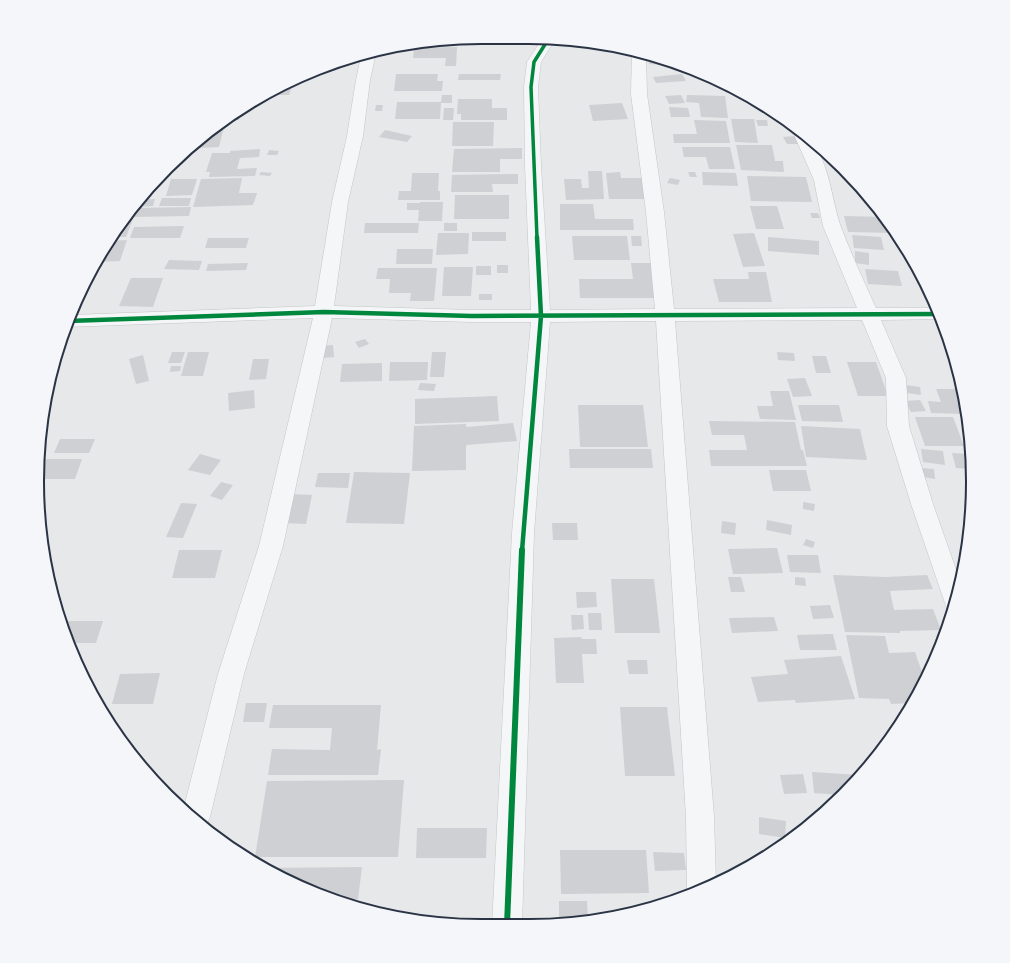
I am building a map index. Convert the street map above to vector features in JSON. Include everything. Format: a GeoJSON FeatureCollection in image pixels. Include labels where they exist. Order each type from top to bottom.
{"type":"FeatureCollection","features":[{"type":"Feature","properties":{"kind":"street"},"geometry":{"type":"LineString","coordinates":[[507,919],[523,533],[541,316],[533,166],[531,87],[534,62],[545,45]]}},
{"type":"Feature","properties":{"kind":"street"},"geometry":{"type":"LineString","coordinates":[[639,58],[639,94],[654,205],[665,314],[700,817],[702,883]]}},
{"type":"Feature","properties":{"kind":"street"},"geometry":{"type":"LineString","coordinates":[[197,813],[231,674],[271,546],[324,312],[340,202],[355,136],[368,59]]}},
{"type":"Feature","properties":{"kind":"street"},"geometry":{"type":"LineString","coordinates":[[806,143],[822,180],[832,226],[896,378],[898,426],[922,504],[952,591]]}},
{"type":"Feature","properties":{"kind":"street"},"geometry":{"type":"LineString","coordinates":[[74,322],[324,312],[472,316],[933,314]]}},
{"type":"Feature","properties":{"kind":"building"},"geometry":{"type":"Polygon","coordinates":[[[457,47],[456,66],[445,66],[446,58],[413,58],[414,49],[457,47]]]}},
{"type":"Feature","properties":{"kind":"building"},"geometry":{"type":"Polygon","coordinates":[[[649,61],[662,65],[649,64],[649,61]]]}},
{"type":"Feature","properties":{"kind":"building"},"geometry":{"type":"Polygon","coordinates":[[[396,74],[438,74],[437,81],[443,81],[442,91],[394,91],[396,74]]]}},
{"type":"Feature","properties":{"kind":"building"},"geometry":{"type":"Polygon","coordinates":[[[459,74],[501,74],[500,80],[458,80],[459,74]]]}},
{"type":"Feature","properties":{"kind":"building"},"geometry":{"type":"Polygon","coordinates":[[[682,74],[686,81],[656,83],[653,77],[682,74]]]}},
{"type":"Feature","properties":{"kind":"building"},"geometry":{"type":"Polygon","coordinates":[[[288,89],[291,89],[289,95],[277,95],[288,89]]]}},
{"type":"Feature","properties":{"kind":"building"},"geometry":{"type":"Polygon","coordinates":[[[442,95],[452,95],[452,103],[441,103],[440,119],[395,119],[397,102],[441,102],[442,95]]]}},
{"type":"Feature","properties":{"kind":"building"},"geometry":{"type":"Polygon","coordinates":[[[681,95],[685,103],[669,104],[665,96],[681,95]]]}},
{"type":"Feature","properties":{"kind":"building"},"geometry":{"type":"Polygon","coordinates":[[[687,95],[725,96],[728,118],[701,117],[699,103],[686,102],[687,95]]]}},
{"type":"Feature","properties":{"kind":"building"},"geometry":{"type":"Polygon","coordinates":[[[458,99],[492,99],[492,108],[507,108],[507,120],[461,120],[461,114],[457,114],[458,99]]]}},
{"type":"Feature","properties":{"kind":"building"},"geometry":{"type":"Polygon","coordinates":[[[622,103],[628,119],[593,121],[589,105],[622,103]]]}},
{"type":"Feature","properties":{"kind":"building"},"geometry":{"type":"Polygon","coordinates":[[[376,105],[383,105],[382,111],[375,111],[376,105]]]}},
{"type":"Feature","properties":{"kind":"building"},"geometry":{"type":"Polygon","coordinates":[[[669,107],[688,108],[690,117],[671,117],[669,107]]]}},
{"type":"Feature","properties":{"kind":"building"},"geometry":{"type":"Polygon","coordinates":[[[444,108],[454,108],[453,120],[443,120],[444,108]]]}},
{"type":"Feature","properties":{"kind":"building"},"geometry":{"type":"Polygon","coordinates":[[[731,119],[754,119],[758,143],[735,142],[731,119]]]}},
{"type":"Feature","properties":{"kind":"building"},"geometry":{"type":"Polygon","coordinates":[[[694,120],[726,121],[730,143],[674,143],[673,134],[697,134],[694,120]]]}},
{"type":"Feature","properties":{"kind":"building"},"geometry":{"type":"Polygon","coordinates":[[[756,120],[767,120],[768,126],[758,126],[756,120]]]}},
{"type":"Feature","properties":{"kind":"building"},"geometry":{"type":"Polygon","coordinates":[[[453,122],[494,122],[493,146],[452,146],[453,122]]]}},
{"type":"Feature","properties":{"kind":"building"},"geometry":{"type":"Polygon","coordinates":[[[224,128],[219,147],[199,148],[224,128]]]}},
{"type":"Feature","properties":{"kind":"building"},"geometry":{"type":"Polygon","coordinates":[[[385,130],[412,136],[407,142],[379,137],[385,130]]]}},
{"type":"Feature","properties":{"kind":"building"},"geometry":{"type":"Polygon","coordinates":[[[796,136],[799,144],[787,144],[783,137],[796,136]]]}},
{"type":"Feature","properties":{"kind":"building"},"geometry":{"type":"Polygon","coordinates":[[[736,145],[772,145],[775,161],[783,161],[784,172],[741,170],[736,145]]]}},
{"type":"Feature","properties":{"kind":"building"},"geometry":{"type":"Polygon","coordinates":[[[682,147],[730,147],[735,169],[709,169],[706,157],[684,157],[682,147]]]}},
{"type":"Feature","properties":{"kind":"building"},"geometry":{"type":"Polygon","coordinates":[[[522,148],[522,159],[500,159],[500,172],[452,172],[454,149],[522,148]]]}},
{"type":"Feature","properties":{"kind":"building"},"geometry":{"type":"Polygon","coordinates":[[[260,149],[259,157],[240,158],[237,169],[257,168],[255,176],[209,177],[210,172],[206,172],[212,153],[230,153],[230,151],[260,149]]]}},
{"type":"Feature","properties":{"kind":"building"},"geometry":{"type":"Polygon","coordinates":[[[269,150],[279,151],[277,155],[267,155],[269,150]]]}},
{"type":"Feature","properties":{"kind":"building"},"geometry":{"type":"Polygon","coordinates":[[[588,171],[602,171],[604,199],[566,200],[564,179],[581,179],[582,188],[589,188],[588,171]]]}},
{"type":"Feature","properties":{"kind":"building"},"geometry":{"type":"Polygon","coordinates":[[[261,172],[272,173],[270,176],[259,175],[261,172]]]}},
{"type":"Feature","properties":{"kind":"building"},"geometry":{"type":"Polygon","coordinates":[[[620,172],[621,178],[643,178],[646,199],[609,199],[606,173],[620,172]]]}},
{"type":"Feature","properties":{"kind":"building"},"geometry":{"type":"Polygon","coordinates":[[[688,172],[695,172],[697,177],[690,177],[688,172]]]}},
{"type":"Feature","properties":{"kind":"building"},"geometry":{"type":"Polygon","coordinates":[[[702,172],[736,173],[738,186],[703,185],[702,172]]]}},
{"type":"Feature","properties":{"kind":"building"},"geometry":{"type":"Polygon","coordinates":[[[412,173],[439,173],[438,191],[440,191],[440,200],[398,200],[399,191],[411,191],[412,173]]]}},
{"type":"Feature","properties":{"kind":"building"},"geometry":{"type":"Polygon","coordinates":[[[518,174],[518,184],[492,184],[493,192],[451,192],[452,175],[518,174]]]}},
{"type":"Feature","properties":{"kind":"building"},"geometry":{"type":"Polygon","coordinates":[[[747,176],[806,177],[812,202],[751,201],[747,176]]]}},
{"type":"Feature","properties":{"kind":"building"},"geometry":{"type":"Polygon","coordinates":[[[242,178],[239,193],[257,193],[253,205],[193,207],[201,179],[242,178]]]}},
{"type":"Feature","properties":{"kind":"building"},"geometry":{"type":"Polygon","coordinates":[[[670,178],[680,180],[678,185],[667,183],[670,178]]]}},
{"type":"Feature","properties":{"kind":"building"},"geometry":{"type":"Polygon","coordinates":[[[171,179],[197,179],[192,195],[166,196],[171,179]]]}},
{"type":"Feature","properties":{"kind":"building"},"geometry":{"type":"Polygon","coordinates":[[[455,195],[509,195],[509,219],[454,219],[455,195]]]}},
{"type":"Feature","properties":{"kind":"building"},"geometry":{"type":"Polygon","coordinates":[[[162,198],[191,198],[189,206],[159,206],[162,198]]]}},
{"type":"Feature","properties":{"kind":"building"},"geometry":{"type":"Polygon","coordinates":[[[147,199],[155,199],[153,206],[141,207],[147,199]]]}},
{"type":"Feature","properties":{"kind":"building"},"geometry":{"type":"Polygon","coordinates":[[[443,202],[442,221],[418,221],[419,210],[407,210],[407,203],[443,202]]]}},
{"type":"Feature","properties":{"kind":"building"},"geometry":{"type":"Polygon","coordinates":[[[560,204],[593,204],[595,219],[633,219],[634,230],[560,230],[560,204]]]}},
{"type":"Feature","properties":{"kind":"building"},"geometry":{"type":"Polygon","coordinates":[[[750,206],[777,206],[784,229],[756,229],[750,206]]]}},
{"type":"Feature","properties":{"kind":"building"},"geometry":{"type":"Polygon","coordinates":[[[191,207],[189,216],[133,217],[140,208],[191,207]]]}},
{"type":"Feature","properties":{"kind":"building"},"geometry":{"type":"Polygon","coordinates":[[[810,213],[818,213],[820,218],[812,218],[810,213]]]}},
{"type":"Feature","properties":{"kind":"building"},"geometry":{"type":"Polygon","coordinates":[[[844,216],[877,217],[888,233],[848,232],[844,216]]]}},
{"type":"Feature","properties":{"kind":"building"},"geometry":{"type":"Polygon","coordinates":[[[131,219],[133,219],[126,237],[119,237],[131,219]]]}},
{"type":"Feature","properties":{"kind":"building"},"geometry":{"type":"Polygon","coordinates":[[[365,223],[419,223],[418,233],[364,233],[365,223]]]}},
{"type":"Feature","properties":{"kind":"building"},"geometry":{"type":"Polygon","coordinates":[[[444,223],[457,223],[457,231],[444,231],[444,223]]]}},
{"type":"Feature","properties":{"kind":"building"},"geometry":{"type":"Polygon","coordinates":[[[184,226],[180,238],[130,238],[134,227],[184,226]]]}},
{"type":"Feature","properties":{"kind":"building"},"geometry":{"type":"Polygon","coordinates":[[[472,232],[506,232],[506,241],[472,241],[472,232]]]}},
{"type":"Feature","properties":{"kind":"building"},"geometry":{"type":"Polygon","coordinates":[[[438,233],[469,233],[468,254],[436,255],[438,233]]]}},
{"type":"Feature","properties":{"kind":"building"},"geometry":{"type":"Polygon","coordinates":[[[754,233],[765,266],[743,267],[733,234],[754,233]]]}},
{"type":"Feature","properties":{"kind":"building"},"geometry":{"type":"Polygon","coordinates":[[[852,235],[881,237],[884,250],[854,248],[852,235]]]}},
{"type":"Feature","properties":{"kind":"building"},"geometry":{"type":"Polygon","coordinates":[[[572,236],[627,236],[630,260],[574,260],[572,236]]]}},
{"type":"Feature","properties":{"kind":"building"},"geometry":{"type":"Polygon","coordinates":[[[631,236],[641,236],[642,246],[632,246],[631,236]]]}},
{"type":"Feature","properties":{"kind":"building"},"geometry":{"type":"Polygon","coordinates":[[[768,237],[819,241],[819,255],[768,251],[768,237]]]}},
{"type":"Feature","properties":{"kind":"building"},"geometry":{"type":"Polygon","coordinates":[[[208,238],[249,238],[246,248],[205,248],[208,238]]]}},
{"type":"Feature","properties":{"kind":"building"},"geometry":{"type":"Polygon","coordinates":[[[127,240],[120,261],[104,262],[116,241],[127,240]]]}},
{"type":"Feature","properties":{"kind":"building"},"geometry":{"type":"Polygon","coordinates":[[[397,249],[433,249],[432,264],[396,264],[397,249]]]}},
{"type":"Feature","properties":{"kind":"building"},"geometry":{"type":"Polygon","coordinates":[[[855,251],[869,253],[869,265],[855,263],[855,251]]]}},
{"type":"Feature","properties":{"kind":"building"},"geometry":{"type":"Polygon","coordinates":[[[169,260],[202,261],[199,270],[164,269],[169,260]]]}},
{"type":"Feature","properties":{"kind":"building"},"geometry":{"type":"Polygon","coordinates":[[[248,263],[246,270],[206,271],[208,264],[248,263]]]}},
{"type":"Feature","properties":{"kind":"building"},"geometry":{"type":"Polygon","coordinates":[[[631,263],[653,263],[658,298],[580,298],[579,279],[633,279],[631,263]]]}},
{"type":"Feature","properties":{"kind":"building"},"geometry":{"type":"Polygon","coordinates":[[[497,265],[508,265],[508,273],[497,273],[497,265]]]}},
{"type":"Feature","properties":{"kind":"building"},"geometry":{"type":"Polygon","coordinates":[[[476,266],[491,266],[491,275],[476,275],[476,266]]]}},
{"type":"Feature","properties":{"kind":"building"},"geometry":{"type":"Polygon","coordinates":[[[444,267],[473,267],[471,296],[442,296],[444,267]]]}},
{"type":"Feature","properties":{"kind":"building"},"geometry":{"type":"Polygon","coordinates":[[[378,268],[437,268],[434,301],[410,301],[411,293],[389,293],[390,279],[376,279],[378,268]]]}},
{"type":"Feature","properties":{"kind":"building"},"geometry":{"type":"Polygon","coordinates":[[[865,269],[898,271],[902,286],[868,284],[865,269]]]}},
{"type":"Feature","properties":{"kind":"building"},"geometry":{"type":"Polygon","coordinates":[[[748,272],[766,272],[772,302],[719,302],[713,279],[749,279],[748,272]]]}},
{"type":"Feature","properties":{"kind":"building"},"geometry":{"type":"Polygon","coordinates":[[[131,278],[163,278],[153,307],[119,306],[131,278]]]}},
{"type":"Feature","properties":{"kind":"building"},"geometry":{"type":"Polygon","coordinates":[[[479,294],[492,294],[492,300],[479,300],[479,294]]]}},
{"type":"Feature","properties":{"kind":"building"},"geometry":{"type":"Polygon","coordinates":[[[365,339],[369,344],[359,348],[355,342],[365,339]]]}},
{"type":"Feature","properties":{"kind":"building"},"geometry":{"type":"Polygon","coordinates":[[[333,345],[334,357],[322,358],[321,346],[333,345]]]}},
{"type":"Feature","properties":{"kind":"building"},"geometry":{"type":"Polygon","coordinates":[[[172,352],[185,352],[181,363],[168,363],[172,352]]]}},
{"type":"Feature","properties":{"kind":"building"},"geometry":{"type":"Polygon","coordinates":[[[188,352],[209,352],[203,376],[181,376],[188,352]]]}},
{"type":"Feature","properties":{"kind":"building"},"geometry":{"type":"Polygon","coordinates":[[[432,352],[446,352],[444,377],[430,377],[432,352]]]}},
{"type":"Feature","properties":{"kind":"building"},"geometry":{"type":"Polygon","coordinates":[[[777,352],[794,353],[795,361],[778,360],[777,352]]]}},
{"type":"Feature","properties":{"kind":"building"},"geometry":{"type":"Polygon","coordinates":[[[143,355],[149,381],[136,384],[129,359],[143,355]]]}},
{"type":"Feature","properties":{"kind":"building"},"geometry":{"type":"Polygon","coordinates":[[[812,356],[826,356],[831,373],[816,373],[812,356]]]}},
{"type":"Feature","properties":{"kind":"building"},"geometry":{"type":"Polygon","coordinates":[[[253,359],[269,359],[266,379],[249,380],[253,359]]]}},
{"type":"Feature","properties":{"kind":"building"},"geometry":{"type":"Polygon","coordinates":[[[390,362],[428,362],[427,380],[389,381],[390,362]]]}},
{"type":"Feature","properties":{"kind":"building"},"geometry":{"type":"Polygon","coordinates":[[[847,362],[876,362],[888,396],[858,396],[847,362]]]}},
{"type":"Feature","properties":{"kind":"building"},"geometry":{"type":"Polygon","coordinates":[[[382,363],[382,381],[340,382],[342,364],[382,363]]]}},
{"type":"Feature","properties":{"kind":"building"},"geometry":{"type":"Polygon","coordinates":[[[171,366],[181,366],[180,371],[170,372],[171,366]]]}},
{"type":"Feature","properties":{"kind":"building"},"geometry":{"type":"Polygon","coordinates":[[[805,378],[812,396],[793,397],[787,379],[805,378]]]}},
{"type":"Feature","properties":{"kind":"building"},"geometry":{"type":"Polygon","coordinates":[[[420,383],[436,384],[434,391],[418,390],[420,383]]]}},
{"type":"Feature","properties":{"kind":"building"},"geometry":{"type":"Polygon","coordinates":[[[906,385],[920,387],[921,395],[907,393],[906,385]]]}},
{"type":"Feature","properties":{"kind":"building"},"geometry":{"type":"Polygon","coordinates":[[[936,389],[956,389],[961,414],[931,413],[928,401],[941,402],[936,389]]]}},
{"type":"Feature","properties":{"kind":"building"},"geometry":{"type":"Polygon","coordinates":[[[254,390],[255,408],[229,411],[228,393],[254,390]]]}},
{"type":"Feature","properties":{"kind":"building"},"geometry":{"type":"Polygon","coordinates":[[[770,391],[789,391],[796,420],[760,419],[757,406],[773,406],[770,391]]]}},
{"type":"Feature","properties":{"kind":"building"},"geometry":{"type":"Polygon","coordinates":[[[497,396],[499,421],[415,424],[415,399],[497,396]]]}},
{"type":"Feature","properties":{"kind":"building"},"geometry":{"type":"Polygon","coordinates":[[[920,400],[926,411],[911,412],[905,401],[920,400]]]}},
{"type":"Feature","properties":{"kind":"building"},"geometry":{"type":"Polygon","coordinates":[[[578,405],[643,405],[648,447],[580,447],[578,405]]]}},
{"type":"Feature","properties":{"kind":"building"},"geometry":{"type":"Polygon","coordinates":[[[798,405],[839,405],[843,422],[802,421],[798,405]]]}},
{"type":"Feature","properties":{"kind":"building"},"geometry":{"type":"Polygon","coordinates":[[[915,417],[953,417],[964,446],[925,446],[915,417]]]}},
{"type":"Feature","properties":{"kind":"building"},"geometry":{"type":"Polygon","coordinates":[[[709,421],[795,422],[801,450],[803,450],[807,466],[711,466],[709,450],[747,450],[744,435],[712,435],[709,421]]]}},
{"type":"Feature","properties":{"kind":"building"},"geometry":{"type":"Polygon","coordinates":[[[513,423],[517,441],[466,445],[466,470],[412,471],[414,426],[466,424],[466,427],[513,423]]]}},
{"type":"Feature","properties":{"kind":"building"},"geometry":{"type":"Polygon","coordinates":[[[801,426],[860,429],[867,460],[806,457],[801,426]]]}},
{"type":"Feature","properties":{"kind":"building"},"geometry":{"type":"Polygon","coordinates":[[[60,439],[95,439],[89,453],[54,453],[60,439]]]}},
{"type":"Feature","properties":{"kind":"building"},"geometry":{"type":"Polygon","coordinates":[[[569,449],[651,449],[653,468],[570,468],[569,449]]]}},
{"type":"Feature","properties":{"kind":"building"},"geometry":{"type":"Polygon","coordinates":[[[921,449],[943,451],[945,465],[923,462],[921,449]]]}},
{"type":"Feature","properties":{"kind":"building"},"geometry":{"type":"Polygon","coordinates":[[[952,453],[965,454],[966,469],[956,468],[952,453]]]}},
{"type":"Feature","properties":{"kind":"building"},"geometry":{"type":"Polygon","coordinates":[[[200,454],[221,460],[210,475],[188,470],[200,454]]]}},
{"type":"Feature","properties":{"kind":"building"},"geometry":{"type":"Polygon","coordinates":[[[45,459],[82,459],[75,479],[44,479],[45,459]]]}},
{"type":"Feature","properties":{"kind":"building"},"geometry":{"type":"Polygon","coordinates":[[[921,468],[934,469],[935,479],[923,477],[921,468]]]}},
{"type":"Feature","properties":{"kind":"building"},"geometry":{"type":"Polygon","coordinates":[[[769,470],[806,470],[811,491],[773,491],[769,470]]]}},
{"type":"Feature","properties":{"kind":"building"},"geometry":{"type":"Polygon","coordinates":[[[354,472],[410,473],[404,524],[346,523],[354,472]]]}},
{"type":"Feature","properties":{"kind":"building"},"geometry":{"type":"Polygon","coordinates":[[[318,473],[350,473],[348,488],[315,487],[318,473]]]}},
{"type":"Feature","properties":{"kind":"building"},"geometry":{"type":"Polygon","coordinates":[[[221,482],[233,485],[222,500],[210,496],[221,482]]]}},
{"type":"Feature","properties":{"kind":"building"},"geometry":{"type":"Polygon","coordinates":[[[289,494],[312,495],[306,524],[283,523],[289,494]]]}},
{"type":"Feature","properties":{"kind":"building"},"geometry":{"type":"Polygon","coordinates":[[[803,502],[815,504],[814,511],[803,509],[803,502]]]}},
{"type":"Feature","properties":{"kind":"building"},"geometry":{"type":"Polygon","coordinates":[[[181,503],[197,504],[183,538],[166,537],[181,503]]]}},
{"type":"Feature","properties":{"kind":"building"},"geometry":{"type":"Polygon","coordinates":[[[767,520],[792,525],[791,535],[766,530],[767,520]]]}},
{"type":"Feature","properties":{"kind":"building"},"geometry":{"type":"Polygon","coordinates":[[[722,521],[736,523],[735,535],[721,533],[722,521]]]}},
{"type":"Feature","properties":{"kind":"building"},"geometry":{"type":"Polygon","coordinates":[[[552,523],[577,523],[578,540],[553,540],[552,523]]]}},
{"type":"Feature","properties":{"kind":"building"},"geometry":{"type":"Polygon","coordinates":[[[806,539],[815,542],[813,548],[803,545],[806,539]]]}},
{"type":"Feature","properties":{"kind":"building"},"geometry":{"type":"Polygon","coordinates":[[[777,548],[783,573],[733,574],[728,549],[777,548]]]}},
{"type":"Feature","properties":{"kind":"building"},"geometry":{"type":"Polygon","coordinates":[[[179,550],[222,550],[215,578],[172,578],[179,550]]]}},
{"type":"Feature","properties":{"kind":"building"},"geometry":{"type":"Polygon","coordinates":[[[787,555],[818,555],[821,573],[790,572],[787,555]]]}},
{"type":"Feature","properties":{"kind":"building"},"geometry":{"type":"Polygon","coordinates":[[[833,575],[886,577],[927,575],[933,589],[890,591],[894,610],[933,609],[940,630],[900,631],[900,633],[845,632],[833,575]]]}},
{"type":"Feature","properties":{"kind":"building"},"geometry":{"type":"Polygon","coordinates":[[[728,577],[741,577],[745,592],[731,592],[728,577]]]}},
{"type":"Feature","properties":{"kind":"building"},"geometry":{"type":"Polygon","coordinates":[[[795,577],[805,578],[806,586],[795,585],[795,577]]]}},
{"type":"Feature","properties":{"kind":"building"},"geometry":{"type":"Polygon","coordinates":[[[611,579],[654,579],[660,633],[615,633],[611,579]]]}},
{"type":"Feature","properties":{"kind":"building"},"geometry":{"type":"Polygon","coordinates":[[[576,592],[596,592],[597,607],[577,608],[576,592]]]}},
{"type":"Feature","properties":{"kind":"building"},"geometry":{"type":"Polygon","coordinates":[[[830,605],[834,618],[813,619],[810,606],[830,605]]]}},
{"type":"Feature","properties":{"kind":"building"},"geometry":{"type":"Polygon","coordinates":[[[588,613],[601,613],[602,630],[589,630],[588,613]]]}},
{"type":"Feature","properties":{"kind":"building"},"geometry":{"type":"Polygon","coordinates":[[[571,615],[583,615],[584,629],[572,630],[571,615]]]}},
{"type":"Feature","properties":{"kind":"building"},"geometry":{"type":"Polygon","coordinates":[[[774,617],[778,631],[732,633],[729,618],[774,617]]]}},
{"type":"Feature","properties":{"kind":"building"},"geometry":{"type":"Polygon","coordinates":[[[67,621],[103,621],[96,643],[75,643],[67,621]]]}},
{"type":"Feature","properties":{"kind":"building"},"geometry":{"type":"Polygon","coordinates":[[[833,634],[837,650],[800,650],[797,635],[833,634]]]}},
{"type":"Feature","properties":{"kind":"building"},"geometry":{"type":"Polygon","coordinates":[[[846,635],[885,636],[889,653],[915,652],[922,673],[905,703],[891,704],[889,699],[859,698],[846,635]]]}},
{"type":"Feature","properties":{"kind":"building"},"geometry":{"type":"Polygon","coordinates":[[[581,637],[582,639],[596,639],[597,654],[582,654],[584,683],[556,683],[554,638],[581,637]]]}},
{"type":"Feature","properties":{"kind":"building"},"geometry":{"type":"Polygon","coordinates":[[[841,656],[855,699],[796,703],[795,700],[758,702],[751,677],[788,674],[784,660],[841,656]]]}},
{"type":"Feature","properties":{"kind":"building"},"geometry":{"type":"Polygon","coordinates":[[[627,660],[647,660],[648,674],[629,674],[627,660]]]}},
{"type":"Feature","properties":{"kind":"building"},"geometry":{"type":"Polygon","coordinates":[[[160,673],[153,704],[112,704],[120,674],[160,673]]]}},
{"type":"Feature","properties":{"kind":"building"},"geometry":{"type":"Polygon","coordinates":[[[246,703],[267,703],[264,722],[243,722],[246,703]]]}},
{"type":"Feature","properties":{"kind":"building"},"geometry":{"type":"Polygon","coordinates":[[[273,705],[381,705],[377,750],[381,749],[378,775],[268,775],[272,749],[330,750],[332,728],[269,728],[273,705]]]}},
{"type":"Feature","properties":{"kind":"building"},"geometry":{"type":"Polygon","coordinates":[[[620,707],[667,707],[675,776],[625,776],[620,707]]]}},
{"type":"Feature","properties":{"kind":"building"},"geometry":{"type":"Polygon","coordinates":[[[812,772],[853,775],[834,794],[814,793],[812,772]]]}},
{"type":"Feature","properties":{"kind":"building"},"geometry":{"type":"Polygon","coordinates":[[[803,774],[807,793],[784,794],[780,775],[803,774]]]}},
{"type":"Feature","properties":{"kind":"building"},"geometry":{"type":"Polygon","coordinates":[[[404,780],[398,857],[258,857],[255,855],[267,781],[404,780]]]}},
{"type":"Feature","properties":{"kind":"building"},"geometry":{"type":"Polygon","coordinates":[[[759,817],[786,821],[785,836],[783,838],[759,834],[759,817]]]}},
{"type":"Feature","properties":{"kind":"building"},"geometry":{"type":"Polygon","coordinates":[[[417,828],[487,828],[486,858],[416,858],[417,828]]]}},
{"type":"Feature","properties":{"kind":"building"},"geometry":{"type":"Polygon","coordinates":[[[560,850],[646,850],[649,893],[561,894],[560,850]]]}},
{"type":"Feature","properties":{"kind":"building"},"geometry":{"type":"Polygon","coordinates":[[[653,852],[684,853],[686,870],[655,871],[653,852]]]}},
{"type":"Feature","properties":{"kind":"building"},"geometry":{"type":"Polygon","coordinates":[[[362,867],[358,899],[351,899],[314,886],[277,868],[362,867]]]}},
{"type":"Feature","properties":{"kind":"building"},"geometry":{"type":"Polygon","coordinates":[[[559,901],[587,901],[588,915],[559,918],[559,901]]]}},
{"type":"Feature","properties":{"kind":"cycle path"},"geometry":{"type":"LineString","coordinates":[[507,919],[523,533],[541,316],[533,166],[531,87],[534,62],[545,45]]}},
{"type":"Feature","properties":{"kind":"cycle path"},"geometry":{"type":"LineString","coordinates":[[74,321],[324,312],[472,316],[933,314]]}}]}
